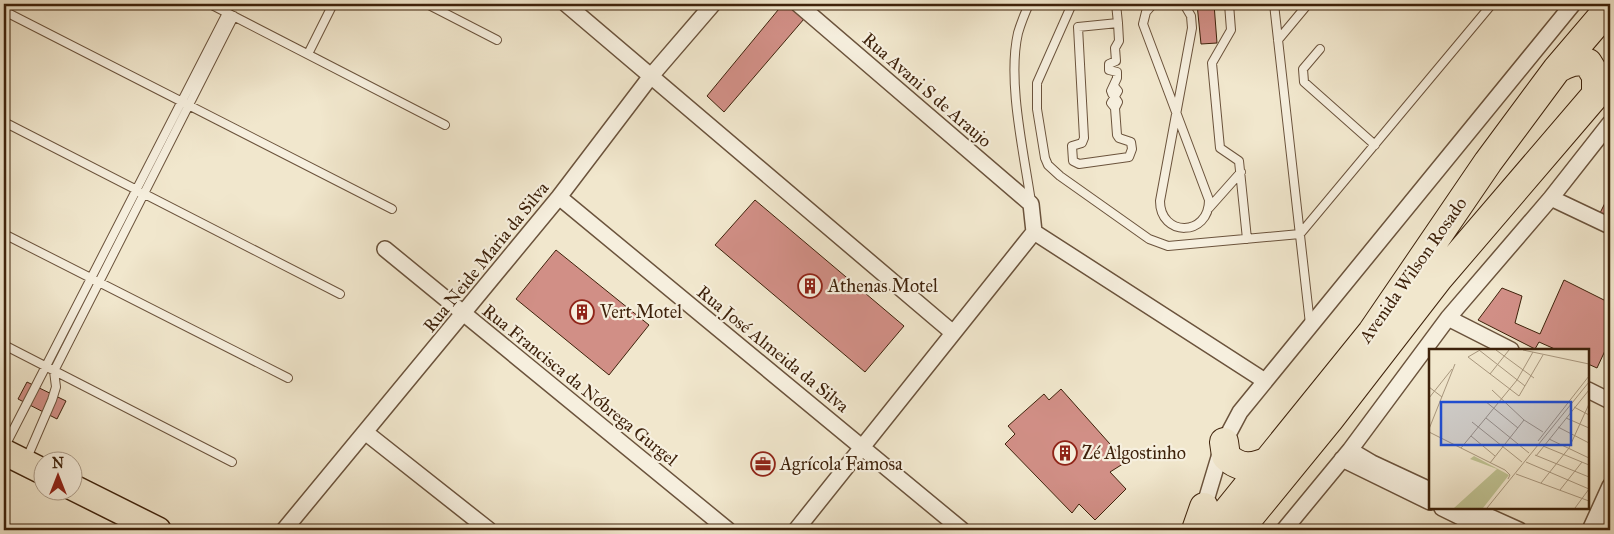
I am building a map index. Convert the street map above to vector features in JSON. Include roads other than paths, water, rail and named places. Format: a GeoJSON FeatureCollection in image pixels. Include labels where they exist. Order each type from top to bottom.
{"type":"FeatureCollection","features":[{"type":"Feature","properties":{"kind":"highway","name":"Avenida Wilson Rosado"},"geometry":{"type":"LineString","coordinates":[[1204,522],[1270,460],[1372,332],[1488,162],[1557,69],[1610,7]]}},
{"type":"Feature","properties":{"kind":"highway"},"geometry":{"type":"LineString","coordinates":[[1557,69],[1571,62],[1580,61],[1588,64],[1603,87]]}},
{"type":"Feature","properties":{"kind":"highway","name":"Avenida Wilson Rosado"},"geometry":{"type":"LineString","coordinates":[[1239,530],[1329,420],[1438,280],[1603,87]]}},
{"type":"Feature","properties":{"kind":"highway"},"geometry":{"type":"LineString","coordinates":[[1224,442],[1226,456],[1239,465],[1257,466],[1270,460]]}},
{"type":"Feature","properties":{"kind":"main road"},"geometry":{"type":"LineString","coordinates":[[82,492],[158,530]]}},
{"type":"Feature","properties":{"kind":"street"},"geometry":{"type":"LineString","coordinates":[[566,4],[952,332]]}},
{"type":"Feature","properties":{"kind":"street","name":"Rua Neide Maria da Silva"},"geometry":{"type":"LineString","coordinates":[[284,530],[464,314],[559,197],[651,76],[713,4]]}},
{"type":"Feature","properties":{"kind":"street","name":"Rua Avani S de Araujo"},"geometry":{"type":"LineString","coordinates":[[798,4],[1031,204]]}},
{"type":"Feature","properties":{"kind":"street"},"geometry":{"type":"LineString","coordinates":[[1184,530],[1204,522],[1224,442],[1240,412],[1573,4]]}},
{"type":"Feature","properties":{"kind":"street"},"geometry":{"type":"LineString","coordinates":[[1284,530],[1346,455],[1448,318],[1552,198],[1610,123]]}},
{"type":"Feature","properties":{"kind":"street","name":"Rua José Almeida da Silva"},"geometry":{"type":"LineString","coordinates":[[559,197],[962,530]]}},
{"type":"Feature","properties":{"kind":"street"},"geometry":{"type":"LineString","coordinates":[[1552,198],[1610,226]]}},
{"type":"Feature","properties":{"kind":"street"},"geometry":{"type":"LineString","coordinates":[[796,530],[952,332],[1034,232],[1031,204]]}},
{"type":"Feature","properties":{"kind":"street"},"geometry":{"type":"LineString","coordinates":[[1034,232],[1266,381]]}},
{"type":"Feature","properties":{"kind":"street","name":"Rua Francisca da Nóbrega Gurgel"},"geometry":{"type":"LineString","coordinates":[[385,249],[728,530]]}},
{"type":"Feature","properties":{"kind":"street"},"geometry":{"type":"LineString","coordinates":[[1448,318],[1509,349]]}},
{"type":"Feature","properties":{"kind":"street"},"geometry":{"type":"LineString","coordinates":[[1589,390],[1610,401]]}},
{"type":"Feature","properties":{"kind":"street"},"geometry":{"type":"LineString","coordinates":[[365,432],[489,530]]}},
{"type":"Feature","properties":{"kind":"street"},"geometry":{"type":"LineString","coordinates":[[1346,455],[1372,463],[1429,490]]}},
{"type":"Feature","properties":{"kind":"street"},"geometry":{"type":"LineString","coordinates":[[1346,455],[1429,501]]}},
{"type":"Feature","properties":{"kind":"street"},"geometry":{"type":"LineString","coordinates":[[1590,530],[1610,486]]}},
{"type":"Feature","properties":{"kind":"street"},"geometry":{"type":"LineString","coordinates":[[1444,509],[1487,530]]}},
{"type":"Feature","properties":{"kind":"street"},"geometry":{"type":"LineString","coordinates":[[1472,509],[1519,530]]}},
{"type":"Feature","properties":{"kind":"street"},"geometry":{"type":"LineString","coordinates":[[1605,530],[1610,519]]}},
{"type":"Feature","properties":{"kind":"lane"},"geometry":{"type":"LineString","coordinates":[[210,4],[445,125]]}},
{"type":"Feature","properties":{"kind":"lane"},"geometry":{"type":"LineString","coordinates":[[308,54],[333,4]]}},
{"type":"Feature","properties":{"kind":"lane"},"geometry":{"type":"LineString","coordinates":[[427,4],[497,40]]}},
{"type":"Feature","properties":{"kind":"lane"},"geometry":{"type":"LineString","coordinates":[[1029,4],[1018,34],[1015,58],[1016,92],[1031,204]]}},
{"type":"Feature","properties":{"kind":"lane"},"geometry":{"type":"LineString","coordinates":[[1072,4],[1037,83],[1038,118],[1042,147],[1048,165],[1159,244],[1182,245],[1300,234],[1492,4]]}},
{"type":"Feature","properties":{"kind":"lane"},"geometry":{"type":"LineString","coordinates":[[1116,4],[1118,22],[1119,41],[1115,48],[1116,61],[1108,64],[1109,70],[1117,72],[1114,86],[1118,91],[1115,98],[1118,102],[1115,108],[1117,135],[1119,138],[1131,142],[1132,155],[1130,157],[1079,164],[1073,162],[1071,156],[1072,146],[1082,143],[1084,138],[1077,30],[1082,26],[1118,22]]}},
{"type":"Feature","properties":{"kind":"lane"},"geometry":{"type":"LineString","coordinates":[[1142,4],[1143,24],[1209,200],[1209,208]]}},
{"type":"Feature","properties":{"kind":"lane"},"geometry":{"type":"LineString","coordinates":[[1143,24],[1146,12],[1153,4]]}},
{"type":"Feature","properties":{"kind":"lane"},"geometry":{"type":"LineString","coordinates":[[1184,4],[1191,16],[1192,28],[1160,210],[1170,224],[1187,228],[1195,227],[1202,221],[1209,208],[1241,172]]}},
{"type":"Feature","properties":{"kind":"lane"},"geometry":{"type":"LineString","coordinates":[[1229,4],[1232,30],[1212,63],[1220,148],[1239,161],[1247,239]]}},
{"type":"Feature","properties":{"kind":"lane"},"geometry":{"type":"LineString","coordinates":[[1278,40],[1308,4]]}},
{"type":"Feature","properties":{"kind":"lane"},"geometry":{"type":"LineString","coordinates":[[1276,5],[1278,40],[1310,324]]}},
{"type":"Feature","properties":{"kind":"lane"},"geometry":{"type":"LineString","coordinates":[[4,11],[392,209]]}},
{"type":"Feature","properties":{"kind":"lane"},"geometry":{"type":"LineString","coordinates":[[19,458],[52,400],[56,387],[54,371],[95,281],[231,15]]}},
{"type":"Feature","properties":{"kind":"lane"},"geometry":{"type":"LineString","coordinates":[[1320,49],[1303,70],[1304,82],[1375,145]]}},
{"type":"Feature","properties":{"kind":"lane"},"geometry":{"type":"LineString","coordinates":[[4,122],[340,294]]}},
{"type":"Feature","properties":{"kind":"lane"},"geometry":{"type":"LineString","coordinates":[[4,234],[288,378]]}},
{"type":"Feature","properties":{"kind":"lane"},"geometry":{"type":"LineString","coordinates":[[19,458],[46,367],[95,281]]}},
{"type":"Feature","properties":{"kind":"lane"},"geometry":{"type":"LineString","coordinates":[[4,345],[232,462]]}},
{"type":"Feature","properties":{"kind":"place","name":"Athenas Motel"},"geometry":{"type":"Point","coordinates":[810,286]}},
{"type":"Feature","properties":{"kind":"place","name":"Vert Motel"},"geometry":{"type":"Point","coordinates":[582,312]}},
{"type":"Feature","properties":{"kind":"place","name":"Zé Algostinho"},"geometry":{"type":"Point","coordinates":[1065,453]}},
{"type":"Feature","properties":{"kind":"place","name":"Agrícola Famosa"},"geometry":{"type":"Point","coordinates":[763,464]}}]}
